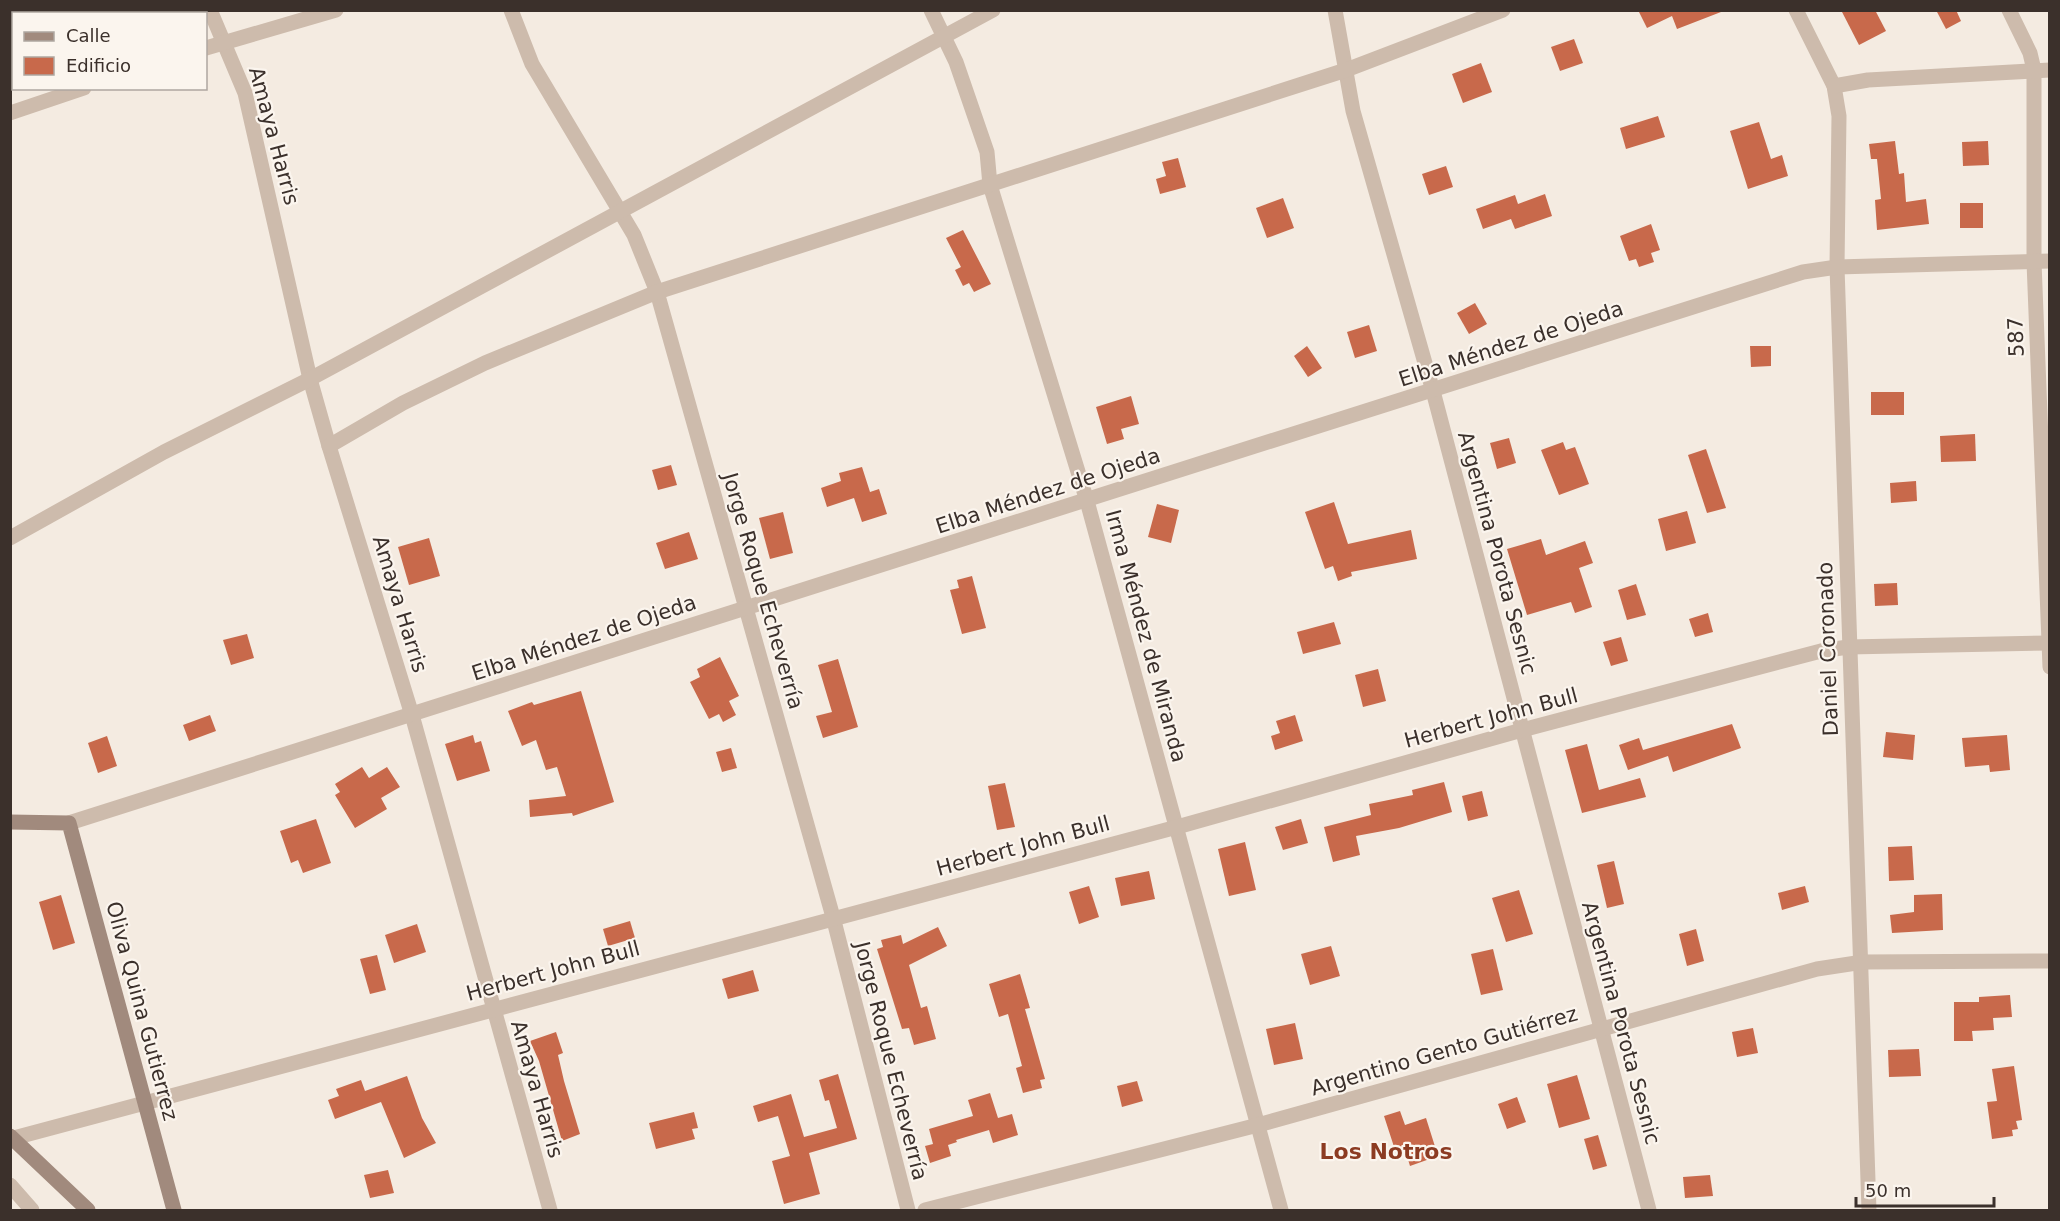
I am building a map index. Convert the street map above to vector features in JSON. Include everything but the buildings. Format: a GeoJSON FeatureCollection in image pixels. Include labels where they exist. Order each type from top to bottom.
{"type":"FeatureCollection","features":[{"type":"Feature","properties":{"kind":"street","name":"Amaya Harris"},"geometry":{"type":"LineString","coordinates":[[210,10],[245,93],[310,379],[412,715],[492,1009],[550,1210]]}},
{"type":"Feature","properties":{"kind":"street"},"geometry":{"type":"LineString","coordinates":[[207,48],[336,10]]}},
{"type":"Feature","properties":{"kind":"street","name":"Jorge Roque Echeverría"},"geometry":{"type":"LineString","coordinates":[[511,10],[532,63],[621,212],[642,252],[657,292],[833,918],[908,1210]]}},
{"type":"Feature","properties":{"kind":"street","name":"Irma Méndez de Miranda"},"geometry":{"type":"LineString","coordinates":[[931,10],[944,37],[987,152],[990,185],[1087,501],[1281,1210]]}},
{"type":"Feature","properties":{"kind":"street"},"geometry":{"type":"LineString","coordinates":[[10,538],[164,452],[310,379],[993,10]]}},
{"type":"Feature","properties":{"kind":"street","name":"Argentina Porota Sesnic"},"geometry":{"type":"LineString","coordinates":[[1335,10],[1353,111],[1433,391],[1649,1210]]}},
{"type":"Feature","properties":{"kind":"street"},"geometry":{"type":"LineString","coordinates":[[329,446],[403,403],[485,363],[657,292],[1346,70],[1503,10]]}},
{"type":"Feature","properties":{"kind":"street"},"geometry":{"type":"LineString","coordinates":[[1796,10],[1834,86],[1868,80],[2042,70]]}},
{"type":"Feature","properties":{"kind":"street","name":"587"},"geometry":{"type":"LineString","coordinates":[[2009,10],[2030,53],[2042,70],[2042,262],[2049,667]]}},
{"type":"Feature","properties":{"kind":"street","name":"Daniel Coronado"},"geometry":{"type":"LineString","coordinates":[[1834,86],[1840,143],[1837,267],[1848,647],[1863,962],[1869,1210]]}},
{"type":"Feature","properties":{"kind":"street"},"geometry":{"type":"LineString","coordinates":[[10,113],[78,90]]}},
{"type":"Feature","properties":{"kind":"street","name":"Elba Méndez de Ojeda"},"geometry":{"type":"LineString","coordinates":[[69,823],[1803,272],[1837,267],[2042,262]]}},
{"type":"Feature","properties":{"kind":"street","name":"Herbert John Bull"},"geometry":{"type":"LineString","coordinates":[[11,1138],[1177,827],[1522,730],[1821,651],[1848,647],[2049,643]]}},
{"type":"Feature","properties":{"kind":"street"},"geometry":{"type":"LineString","coordinates":[[10,822],[69,823]]}},
{"type":"Feature","properties":{"kind":"street","name":"Oliva Quina Gutierrez"},"geometry":{"type":"LineString","coordinates":[[69,823],[174,1210]]}},
{"type":"Feature","properties":{"kind":"street","name":"Argentino Gento Gutiérrez"},"geometry":{"type":"LineString","coordinates":[[925,1210],[1258,1125],[1794,975],[1863,962],[2049,961]]}},
{"type":"Feature","properties":{"kind":"street"},"geometry":{"type":"LineString","coordinates":[[11,1138],[88,1210]]}},
{"type":"Feature","properties":{"kind":"street"},"geometry":{"type":"LineString","coordinates":[[10,1185],[32,1210]]}},
{"type":"Feature","properties":{"kind":"district","name":"Los Notros"},"geometry":{"type":"Point","coordinates":[1386,1151]}}]}
